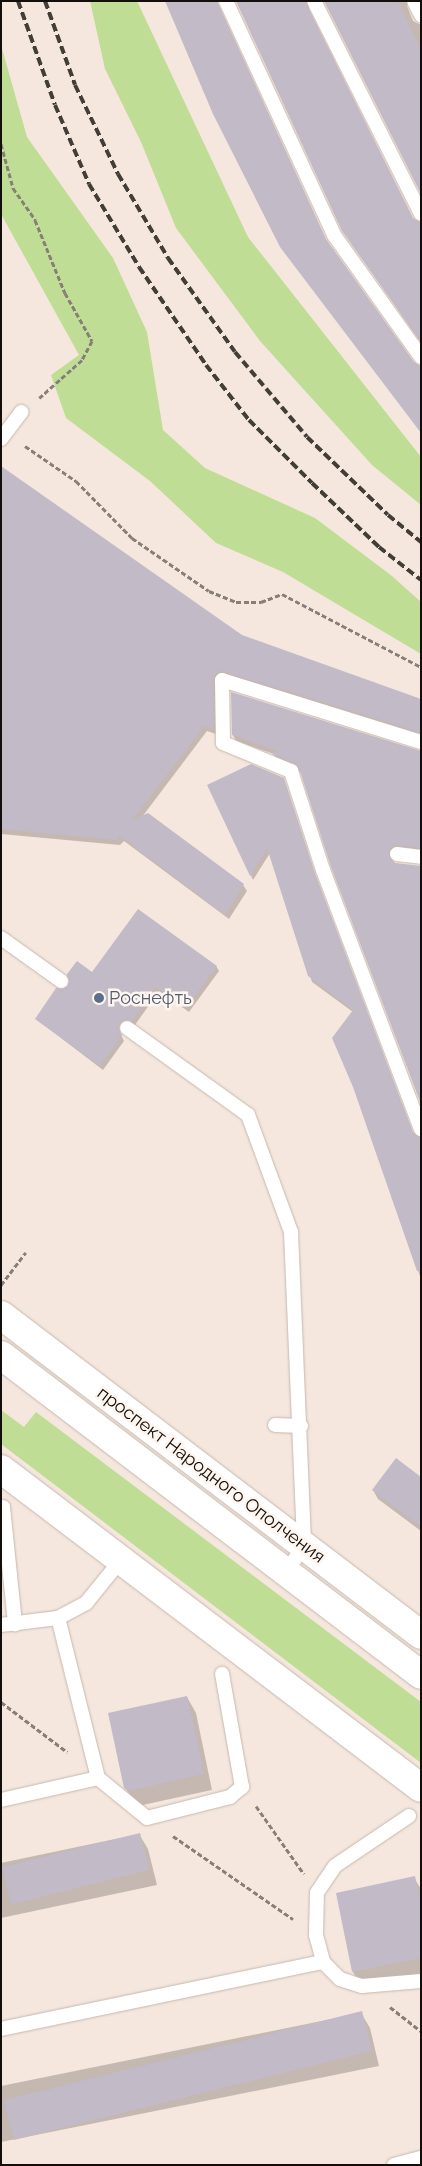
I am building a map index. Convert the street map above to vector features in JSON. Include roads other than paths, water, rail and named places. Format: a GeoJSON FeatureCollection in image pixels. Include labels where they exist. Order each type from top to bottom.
{"type":"FeatureCollection","features":[{"type":"Feature","properties":{"kind":"main road","name":"проспект Народного Ополчения"},"geometry":{"type":"LineString","coordinates":[[1,1315],[421,1635]]}},
{"type":"Feature","properties":{"kind":"main road","name":"проспект Народного Ополчения"},"geometry":{"type":"LineString","coordinates":[[1,1355],[421,1676]]}},
{"type":"Feature","properties":{"kind":"main road"},"geometry":{"type":"LineString","coordinates":[[1,1469],[421,1788]]}},
{"type":"Feature","properties":{"kind":"lane"},"geometry":{"type":"LineString","coordinates":[[226,1],[334,235],[421,358]]}},
{"type":"Feature","properties":{"kind":"lane"},"geometry":{"type":"LineString","coordinates":[[314,1],[421,214]]}},
{"type":"Feature","properties":{"kind":"lane"},"geometry":{"type":"LineString","coordinates":[[414,1],[421,15]]}},
{"type":"Feature","properties":{"kind":"lane"},"geometry":{"type":"LineString","coordinates":[[3,436],[21,412]]}},
{"type":"Feature","properties":{"kind":"lane"},"geometry":{"type":"LineString","coordinates":[[421,742],[222,680],[223,743],[291,770],[323,870],[421,1129]]}},
{"type":"Feature","properties":{"kind":"lane"},"geometry":{"type":"LineString","coordinates":[[397,854],[421,857]]}},
{"type":"Feature","properties":{"kind":"lane"},"geometry":{"type":"LineString","coordinates":[[1,938],[61,982]]}},
{"type":"Feature","properties":{"kind":"lane"},"geometry":{"type":"LineString","coordinates":[[127,1028],[248,1115],[290,1232],[301,1426],[304,1547],[285,1572]]}},
{"type":"Feature","properties":{"kind":"lane"},"geometry":{"type":"LineString","coordinates":[[275,1425],[301,1426]]}},
{"type":"Feature","properties":{"kind":"lane"},"geometry":{"type":"LineString","coordinates":[[3,1507],[8,1625],[58,1618],[86,1603],[121,1560]]}},
{"type":"Feature","properties":{"kind":"lane"},"geometry":{"type":"LineString","coordinates":[[58,1618],[98,1778],[147,1818],[230,1796],[242,1787],[222,1674]]}},
{"type":"Feature","properties":{"kind":"lane"},"geometry":{"type":"LineString","coordinates":[[1,1800],[98,1778]]}},
{"type":"Feature","properties":{"kind":"lane"},"geometry":{"type":"LineString","coordinates":[[409,1816],[335,1866],[317,1893],[316,1935],[323,1962],[340,1980],[362,1986],[421,1981]]}},
{"type":"Feature","properties":{"kind":"lane"},"geometry":{"type":"LineString","coordinates":[[1,2029],[323,1962]]}},
{"type":"Feature","properties":{"kind":"lane"},"geometry":{"type":"LineString","coordinates":[[394,2165],[421,2158]]}},
{"type":"Feature","properties":{"kind":"railway"},"geometry":{"type":"LineString","coordinates":[[18,1],[55,105],[89,184],[139,267],[206,365],[249,420],[379,547],[421,580]]}},
{"type":"Feature","properties":{"kind":"railway"},"geometry":{"type":"LineString","coordinates":[[45,1],[75,85],[118,174],[168,258],[235,352],[307,437],[388,515],[421,542]]}},
{"type":"Feature","properties":{"kind":"place","name":"Роснефть"},"geometry":{"type":"Point","coordinates":[99,998]}}]}
